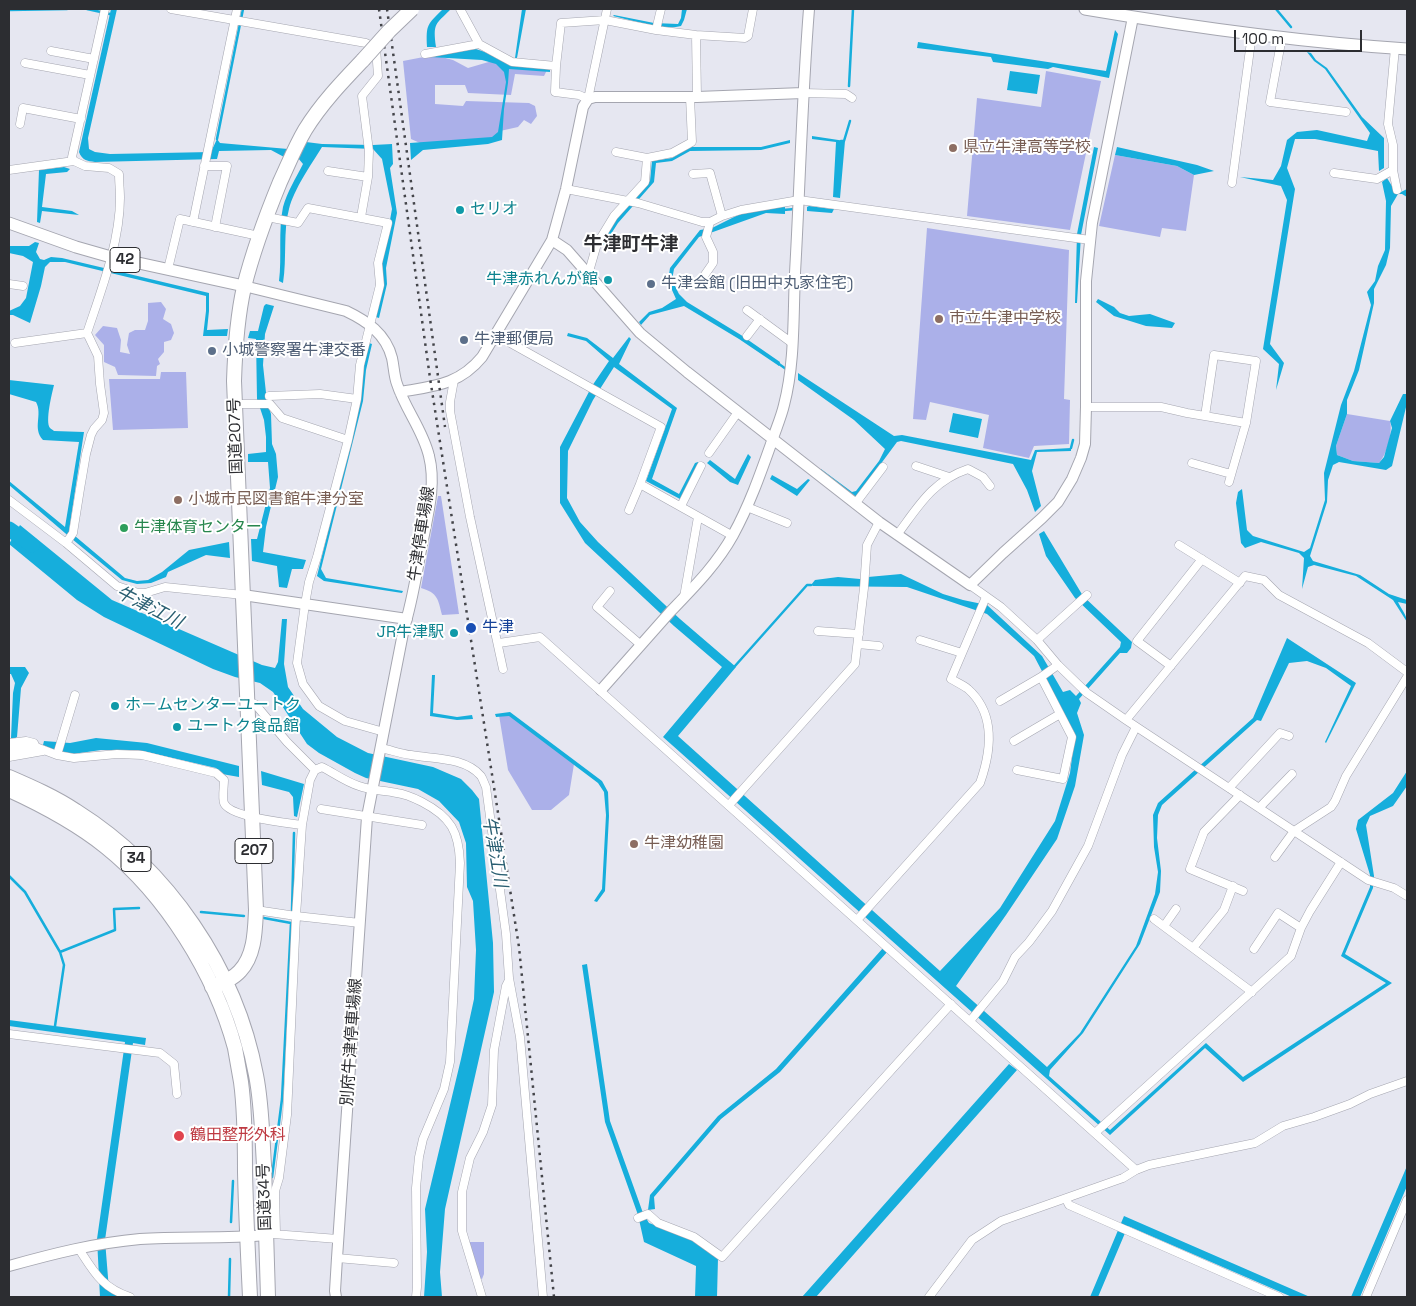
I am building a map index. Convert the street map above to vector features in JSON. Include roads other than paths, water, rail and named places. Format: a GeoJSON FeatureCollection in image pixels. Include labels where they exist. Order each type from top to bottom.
{"type":"FeatureCollection","features":[{"type":"Feature","properties":{"kind":"highway","name":"国道207号"},"geometry":{"type":"LineString","coordinates":[[212,987],[226,982],[240,972],[248,958],[254,944],[256,910],[235,404],[235,350],[244,286],[259,236],[286,168],[305,131],[326,100],[389,31],[412,9]]}},
{"type":"Feature","properties":{"kind":"highway","name":"34"},"geometry":{"type":"LineString","coordinates":[[9,777],[51,796],[77,811],[137,859],[154,876],[187,916],[208,947],[226,982]]}},
{"type":"Feature","properties":{"kind":"highway","name":"34"},"geometry":{"type":"LineString","coordinates":[[9,790],[54,811],[80,827],[131,868],[169,915],[190,946],[212,987]]}},
{"type":"Feature","properties":{"kind":"highway","name":"国道34号"},"geometry":{"type":"LineString","coordinates":[[226,982],[248,1041],[256,1076],[261,1113],[271,1234],[268,1297]]}},
{"type":"Feature","properties":{"kind":"highway","name":"国道34号"},"geometry":{"type":"LineString","coordinates":[[212,987],[235,1049],[241,1084],[250,1297]]}},
{"type":"Feature","properties":{"kind":"main road"},"geometry":{"type":"LineString","coordinates":[[1085,9],[1252,34],[1407,49]]}},
{"type":"Feature","properties":{"kind":"main road","name":"42"},"geometry":{"type":"LineString","coordinates":[[9,223],[110,261],[168,270],[244,286]]}},
{"type":"Feature","properties":{"kind":"street"},"geometry":{"type":"LineString","coordinates":[[172,9],[202,11],[235,20],[366,43],[376,48],[378,76],[362,96],[369,147],[368,177],[361,217]]}},
{"type":"Feature","properties":{"kind":"street"},"geometry":{"type":"LineString","coordinates":[[193,222],[237,9]]}},
{"type":"Feature","properties":{"kind":"street"},"geometry":{"type":"LineString","coordinates":[[472,9],[462,12],[479,44],[512,62],[556,66]]}},
{"type":"Feature","properties":{"kind":"street"},"geometry":{"type":"LineString","coordinates":[[400,392],[454,380],[463,376],[476,364],[496,335],[552,240],[566,188],[583,108],[588,99],[607,9]]}},
{"type":"Feature","properties":{"kind":"street"},"geometry":{"type":"LineString","coordinates":[[656,30],[661,9]]}},
{"type":"Feature","properties":{"kind":"street"},"geometry":{"type":"LineString","coordinates":[[752,9],[748,36],[745,38],[656,30],[605,20],[561,23],[555,92],[579,95],[588,99],[595,97],[694,97],[803,93],[846,94],[852,98]]}},
{"type":"Feature","properties":{"kind":"street"},"geometry":{"type":"LineString","coordinates":[[601,690],[718,559],[733,536],[761,474],[784,406],[790,371],[792,343],[803,93],[809,9]]}},
{"type":"Feature","properties":{"kind":"street"},"geometry":{"type":"LineString","coordinates":[[74,161],[72,157],[104,11]]}},
{"type":"Feature","properties":{"kind":"street"},"geometry":{"type":"LineString","coordinates":[[970,585],[1058,502],[1072,479],[1080,458],[1084,444],[1086,407],[1086,290],[1082,239],[1092,223],[1133,17]]}},
{"type":"Feature","properties":{"kind":"street"},"geometry":{"type":"LineString","coordinates":[[1232,183],[1252,34]]}},
{"type":"Feature","properties":{"kind":"street"},"geometry":{"type":"LineString","coordinates":[[616,152],[647,158],[672,153],[692,142],[696,35]]}},
{"type":"Feature","properties":{"kind":"street"},"geometry":{"type":"LineString","coordinates":[[1282,37],[1270,102],[1346,112]]}},
{"type":"Feature","properties":{"kind":"street"},"geometry":{"type":"LineString","coordinates":[[424,54],[479,44]]}},
{"type":"Feature","properties":{"kind":"street"},"geometry":{"type":"LineString","coordinates":[[1395,48],[1388,124],[1397,190]]}},
{"type":"Feature","properties":{"kind":"street"},"geometry":{"type":"LineString","coordinates":[[51,51],[94,59]]}},
{"type":"Feature","properties":{"kind":"street"},"geometry":{"type":"LineString","coordinates":[[25,64],[90,75]]}},
{"type":"Feature","properties":{"kind":"street"},"geometry":{"type":"LineString","coordinates":[[20,124],[23,108],[81,119]]}},
{"type":"Feature","properties":{"kind":"street"},"geometry":{"type":"LineString","coordinates":[[588,275],[597,244],[614,216],[645,182],[647,158]]}},
{"type":"Feature","properties":{"kind":"street"},"geometry":{"type":"LineString","coordinates":[[9,170],[74,161],[85,166],[109,168],[119,174],[120,198],[110,261],[87,332],[98,356],[104,413],[102,420],[91,435],[69,539]]}},
{"type":"Feature","properties":{"kind":"street"},"geometry":{"type":"LineString","coordinates":[[205,163],[228,166],[215,227]]}},
{"type":"Feature","properties":{"kind":"street"},"geometry":{"type":"LineString","coordinates":[[1334,172],[1377,179],[1393,170]]}},
{"type":"Feature","properties":{"kind":"street"},"geometry":{"type":"LineString","coordinates":[[328,171],[368,177]]}},
{"type":"Feature","properties":{"kind":"street"},"geometry":{"type":"LineString","coordinates":[[694,174],[710,173],[722,216]]}},
{"type":"Feature","properties":{"kind":"street"},"geometry":{"type":"LineString","coordinates":[[566,188],[628,201],[702,222],[710,222],[740,210],[833,204],[1082,239]]}},
{"type":"Feature","properties":{"kind":"street"},"geometry":{"type":"LineString","coordinates":[[267,217],[298,223],[308,208],[388,223],[378,263],[380,285],[360,365],[357,399],[310,582],[297,663],[303,684],[319,706],[345,721],[384,732]]}},
{"type":"Feature","properties":{"kind":"street"},"geometry":{"type":"LineString","coordinates":[[168,270],[180,219],[259,236]]}},
{"type":"Feature","properties":{"kind":"street"},"geometry":{"type":"LineString","coordinates":[[704,276],[713,263],[712,252],[706,237],[710,222]]}},
{"type":"Feature","properties":{"kind":"street"},"geometry":{"type":"LineString","coordinates":[[552,240],[567,250],[640,333],[686,372],[879,522],[1001,607],[1037,640],[1058,665],[1087,693],[1368,880],[1394,888],[1407,896]]}},
{"type":"Feature","properties":{"kind":"street"},"geometry":{"type":"LineString","coordinates":[[9,284],[22,286]]}},
{"type":"Feature","properties":{"kind":"street","name":"牛津停車場線"},"geometry":{"type":"LineString","coordinates":[[244,286],[346,311],[360,317],[370,325],[377,331],[387,346],[400,392],[425,440],[430,459],[432,479],[430,502],[407,619]]}},
{"type":"Feature","properties":{"kind":"street"},"geometry":{"type":"LineString","coordinates":[[747,310],[792,343]]}},
{"type":"Feature","properties":{"kind":"street"},"geometry":{"type":"LineString","coordinates":[[747,336],[760,319]]}},
{"type":"Feature","properties":{"kind":"street"},"geometry":{"type":"LineString","coordinates":[[15,343],[87,332]]}},
{"type":"Feature","properties":{"kind":"street"},"geometry":{"type":"LineString","coordinates":[[496,335],[661,427],[629,510]]}},
{"type":"Feature","properties":{"kind":"street"},"geometry":{"type":"LineString","coordinates":[[1192,463],[1230,478],[1246,423],[1256,361],[1214,356],[1205,416]]}},
{"type":"Feature","properties":{"kind":"street"},"geometry":{"type":"LineString","coordinates":[[454,380],[450,411],[503,669]]}},
{"type":"Feature","properties":{"kind":"street"},"geometry":{"type":"LineString","coordinates":[[235,404],[257,404],[270,400],[320,394],[357,399]]}},
{"type":"Feature","properties":{"kind":"street"},"geometry":{"type":"LineString","coordinates":[[270,400],[282,418],[348,440]]}},
{"type":"Feature","properties":{"kind":"street"},"geometry":{"type":"LineString","coordinates":[[1086,407],[1161,407],[1246,423]]}},
{"type":"Feature","properties":{"kind":"street"},"geometry":{"type":"LineString","coordinates":[[709,453],[738,412]]}},
{"type":"Feature","properties":{"kind":"street"},"geometry":{"type":"LineString","coordinates":[[681,506],[701,466]]}},
{"type":"Feature","properties":{"kind":"street"},"geometry":{"type":"LineString","coordinates":[[916,466],[949,477]]}},
{"type":"Feature","properties":{"kind":"street"},"geometry":{"type":"LineString","coordinates":[[856,504],[883,467]]}},
{"type":"Feature","properties":{"kind":"street"},"geometry":{"type":"LineString","coordinates":[[897,535],[926,495],[949,477],[968,469],[983,477],[990,486]]}},
{"type":"Feature","properties":{"kind":"street"},"geometry":{"type":"LineString","coordinates":[[640,484],[733,536]]}},
{"type":"Feature","properties":{"kind":"street"},"geometry":{"type":"LineString","coordinates":[[9,500],[69,539],[117,586],[138,594],[165,587],[243,595],[407,619],[380,749],[410,755],[447,759],[459,763],[474,770],[482,777],[486,787],[506,934],[510,978],[520,1037],[543,1297]]}},
{"type":"Feature","properties":{"kind":"street"},"geometry":{"type":"LineString","coordinates":[[747,508],[787,523]]}},
{"type":"Feature","properties":{"kind":"street"},"geometry":{"type":"LineString","coordinates":[[684,598],[698,517]]}},
{"type":"Feature","properties":{"kind":"street"},"geometry":{"type":"LineString","coordinates":[[729,805],[855,664],[867,545],[879,522]]}},
{"type":"Feature","properties":{"kind":"street"},"geometry":{"type":"LineString","coordinates":[[1180,545],[1240,583]]}},
{"type":"Feature","properties":{"kind":"street"},"geometry":{"type":"LineString","coordinates":[[1171,666],[1137,641],[1202,559]]}},
{"type":"Feature","properties":{"kind":"street"},"geometry":{"type":"LineString","coordinates":[[1126,720],[1245,576],[1264,580],[1279,595],[1368,643],[1407,672]]}},
{"type":"Feature","properties":{"kind":"street"},"geometry":{"type":"LineString","coordinates":[[610,591],[597,607],[641,645]]}},
{"type":"Feature","properties":{"kind":"street"},"geometry":{"type":"LineString","coordinates":[[1037,640],[1087,595]]}},
{"type":"Feature","properties":{"kind":"street"},"geometry":{"type":"LineString","coordinates":[[857,920],[980,783],[990,746],[989,729],[981,706],[968,690],[951,679],[986,597]]}},
{"type":"Feature","properties":{"kind":"street"},"geometry":{"type":"LineString","coordinates":[[818,631],[859,634]]}},
{"type":"Feature","properties":{"kind":"street"},"geometry":{"type":"LineString","coordinates":[[498,643],[540,637],[950,1004],[1100,1129],[1136,1170]]}},
{"type":"Feature","properties":{"kind":"street"},"geometry":{"type":"LineString","coordinates":[[920,640],[962,652]]}},
{"type":"Feature","properties":{"kind":"street"},"geometry":{"type":"LineString","coordinates":[[858,644],[879,646]]}},
{"type":"Feature","properties":{"kind":"street"},"geometry":{"type":"LineString","coordinates":[[1000,701],[1058,665]]}},
{"type":"Feature","properties":{"kind":"street"},"geometry":{"type":"LineString","coordinates":[[1017,770],[1063,779],[1072,737],[1041,677]]}},
{"type":"Feature","properties":{"kind":"street"},"geometry":{"type":"LineString","coordinates":[[1275,857],[1294,831],[1331,807],[1346,776],[1407,677]]}},
{"type":"Feature","properties":{"kind":"street"},"geometry":{"type":"LineString","coordinates":[[57,756],[75,695]]}},
{"type":"Feature","properties":{"kind":"street"},"geometry":{"type":"LineString","coordinates":[[247,699],[255,704],[287,742],[316,770]]}},
{"type":"Feature","properties":{"kind":"street"},"geometry":{"type":"LineString","coordinates":[[1014,741],[1060,714]]}},
{"type":"Feature","properties":{"kind":"street"},"geometry":{"type":"LineString","coordinates":[[970,1021],[1003,981],[1015,957],[1029,942],[1052,911],[1088,846],[1122,755],[1136,727]]}},
{"type":"Feature","properties":{"kind":"street"},"geometry":{"type":"LineString","coordinates":[[1229,788],[1280,733],[1289,736]]}},
{"type":"Feature","properties":{"kind":"street"},"geometry":{"type":"LineString","coordinates":[[9,743],[26,741],[34,743],[36,747],[57,756],[74,758],[117,754],[142,755],[216,774],[224,780],[224,804],[230,810],[252,817],[302,825]]}},
{"type":"Feature","properties":{"kind":"street"},"geometry":{"type":"LineString","coordinates":[[9,750],[36,747]]}},
{"type":"Feature","properties":{"kind":"street","name":"別府牛津停車場線"},"geometry":{"type":"LineString","coordinates":[[336,1297],[338,1238],[368,817],[380,749]]}},
{"type":"Feature","properties":{"kind":"street"},"geometry":{"type":"LineString","coordinates":[[9,757],[45,751]]}},
{"type":"Feature","properties":{"kind":"street"},"geometry":{"type":"LineString","coordinates":[[271,1234],[275,1191],[279,1178],[287,1115],[302,825],[310,780],[316,770],[322,767],[357,786],[410,796],[433,808],[449,822],[456,834],[459,846],[460,873],[450,1062],[444,1089],[424,1139],[419,1157],[416,1188],[416,1297]]}},
{"type":"Feature","properties":{"kind":"street"},"geometry":{"type":"LineString","coordinates":[[1259,808],[1292,774]]}},
{"type":"Feature","properties":{"kind":"street"},"geometry":{"type":"LineString","coordinates":[[1240,795],[1204,832],[1190,869],[1243,891]]}},
{"type":"Feature","properties":{"kind":"street"},"geometry":{"type":"LineString","coordinates":[[321,809],[422,825]]}},
{"type":"Feature","properties":{"kind":"street"},"geometry":{"type":"LineString","coordinates":[[1100,1129],[1291,956],[1301,928],[1310,911],[1341,862]]}},
{"type":"Feature","properties":{"kind":"street"},"geometry":{"type":"LineString","coordinates":[[1193,948],[1224,910],[1233,886]]}},
{"type":"Feature","properties":{"kind":"street"},"geometry":{"type":"LineString","coordinates":[[1164,926],[1176,909]]}},
{"type":"Feature","properties":{"kind":"street"},"geometry":{"type":"LineString","coordinates":[[256,910],[360,924]]}},
{"type":"Feature","properties":{"kind":"street"},"geometry":{"type":"LineString","coordinates":[[1254,949],[1278,914],[1301,928]]}},
{"type":"Feature","properties":{"kind":"street"},"geometry":{"type":"LineString","coordinates":[[1154,919],[1252,992]]}},
{"type":"Feature","properties":{"kind":"street"},"geometry":{"type":"LineString","coordinates":[[482,1297],[462,1231],[462,1192],[470,1158],[483,1132],[492,1105],[494,1050],[506,986],[510,978]]}},
{"type":"Feature","properties":{"kind":"street"},"geometry":{"type":"LineString","coordinates":[[638,1218],[648,1214],[658,1223],[694,1237],[722,1257],[950,1004]]}},
{"type":"Feature","properties":{"kind":"street"},"geometry":{"type":"LineString","coordinates":[[9,1034],[160,1053],[174,1064],[177,1094]]}},
{"type":"Feature","properties":{"kind":"street"},"geometry":{"type":"LineString","coordinates":[[928,1297],[972,1240],[1001,1221],[1124,1178],[1136,1170],[1149,1165],[1255,1143],[1283,1126],[1350,1104],[1370,1094],[1407,1081]]}},
{"type":"Feature","properties":{"kind":"street"},"geometry":{"type":"LineString","coordinates":[[1066,1199],[1069,1205],[1279,1297]]}},
{"type":"Feature","properties":{"kind":"street"},"geometry":{"type":"LineString","coordinates":[[1366,1297],[1407,1200]]}},
{"type":"Feature","properties":{"kind":"street"},"geometry":{"type":"LineString","coordinates":[[9,1266],[95,1245],[141,1239],[247,1237],[271,1234],[338,1238]]}},
{"type":"Feature","properties":{"kind":"street"},"geometry":{"type":"LineString","coordinates":[[79,1249],[97,1277],[110,1289],[130,1297]]}},
{"type":"Feature","properties":{"kind":"street"},"geometry":{"type":"LineString","coordinates":[[337,1258],[394,1263]]}},
{"type":"Feature","properties":{"kind":"waterway"},"geometry":{"type":"LineString","coordinates":[[9,10],[67,9]]}},
{"type":"Feature","properties":{"kind":"waterway"},"geometry":{"type":"LineString","coordinates":[[87,9],[110,14]]}},
{"type":"Feature","properties":{"kind":"waterway"},"geometry":{"type":"LineString","coordinates":[[217,139],[243,9]]}},
{"type":"Feature","properties":{"kind":"waterway"},"geometry":{"type":"LineString","coordinates":[[849,86],[853,9]]}},
{"type":"Feature","properties":{"kind":"waterway"},"geometry":{"type":"LineString","coordinates":[[1276,9],[1291,27]]}},
{"type":"Feature","properties":{"kind":"waterway"},"geometry":{"type":"LineString","coordinates":[[841,141],[844,141],[850,121]]}},
{"type":"Feature","properties":{"kind":"waterway"},"geometry":{"type":"LineString","coordinates":[[783,210],[795,209]]}},
{"type":"Feature","properties":{"kind":"waterway"},"geometry":{"type":"LineString","coordinates":[[779,364],[786,369]]}},
{"type":"Feature","properties":{"kind":"waterway"},"geometry":{"type":"LineString","coordinates":[[1071,448],[1073,440]]}},
{"type":"Feature","properties":{"kind":"waterway","name":"牛津江川"},"geometry":{"type":"LineString","coordinates":[[9,529],[32,545]]}},
{"type":"Feature","properties":{"kind":"waterway"},"geometry":{"type":"LineString","coordinates":[[735,666],[807,585],[811,585]]}},
{"type":"Feature","properties":{"kind":"waterway"},"geometry":{"type":"LineString","coordinates":[[292,910],[294,833]]}},
{"type":"Feature","properties":{"kind":"waterway"},"geometry":{"type":"LineString","coordinates":[[9,876],[25,892],[60,952],[64,965],[55,1026]]}},
{"type":"Feature","properties":{"kind":"waterway"},"geometry":{"type":"LineString","coordinates":[[60,952],[115,930],[114,909],[139,908]]}},
{"type":"Feature","properties":{"kind":"waterway"},"geometry":{"type":"LineString","coordinates":[[201,912],[244,916]]}},
{"type":"Feature","properties":{"kind":"waterway"},"geometry":{"type":"LineString","coordinates":[[264,918],[291,923],[282,1099],[272,1177]]}},
{"type":"Feature","properties":{"kind":"waterway"},"geometry":{"type":"LineString","coordinates":[[231,1222],[233,1181]]}},
{"type":"Feature","properties":{"kind":"waterway"},"geometry":{"type":"LineString","coordinates":[[229,1297],[230,1259]]}},
{"type":"Feature","properties":{"kind":"railway"},"geometry":{"type":"LineString","coordinates":[[379,9],[430,378],[519,947],[554,1297]]}},
{"type":"Feature","properties":{"kind":"railway"},"geometry":{"type":"LineString","coordinates":[[387,9],[445,427]]}},
{"type":"Feature","properties":{"kind":"place","name":"県立牛津高等学校"},"geometry":{"type":"Point","coordinates":[953,148]}},
{"type":"Feature","properties":{"kind":"place","name":"セリオ"},"geometry":{"type":"Point","coordinates":[460,210]}},
{"type":"Feature","properties":{"kind":"place","name":"牛津赤れんが館"},"geometry":{"type":"Point","coordinates":[608,280]}},
{"type":"Feature","properties":{"kind":"place","name":"牛津会館 (旧田中丸家住宅)"},"geometry":{"type":"Point","coordinates":[651,284]}},
{"type":"Feature","properties":{"kind":"place","name":"市立牛津中学校"},"geometry":{"type":"Point","coordinates":[939,319]}},
{"type":"Feature","properties":{"kind":"place","name":"牛津郵便局"},"geometry":{"type":"Point","coordinates":[464,340]}},
{"type":"Feature","properties":{"kind":"place","name":"小城警察署牛津交番"},"geometry":{"type":"Point","coordinates":[212,351]}},
{"type":"Feature","properties":{"kind":"place","name":"小城市民図書館牛津分室"},"geometry":{"type":"Point","coordinates":[178,500]}},
{"type":"Feature","properties":{"kind":"place","name":"牛津体育センター"},"geometry":{"type":"Point","coordinates":[124,528]}},
{"type":"Feature","properties":{"kind":"place","name":"牛津"},"geometry":{"type":"Point","coordinates":[471,628]}},
{"type":"Feature","properties":{"kind":"place","name":"JR牛津駅"},"geometry":{"type":"Point","coordinates":[454,633]}},
{"type":"Feature","properties":{"kind":"place","name":"ホ－ムセンターユートク"},"geometry":{"type":"Point","coordinates":[115,706]}},
{"type":"Feature","properties":{"kind":"place","name":"ユートク食品館"},"geometry":{"type":"Point","coordinates":[177,727]}},
{"type":"Feature","properties":{"kind":"place","name":"牛津幼稚園"},"geometry":{"type":"Point","coordinates":[634,844]}},
{"type":"Feature","properties":{"kind":"place","name":"鶴田整形外科"},"geometry":{"type":"Point","coordinates":[179,1136]}},
{"type":"Feature","properties":{"kind":"district","name":"牛津町牛津"},"geometry":{"type":"Point","coordinates":[631,245]}}]}
